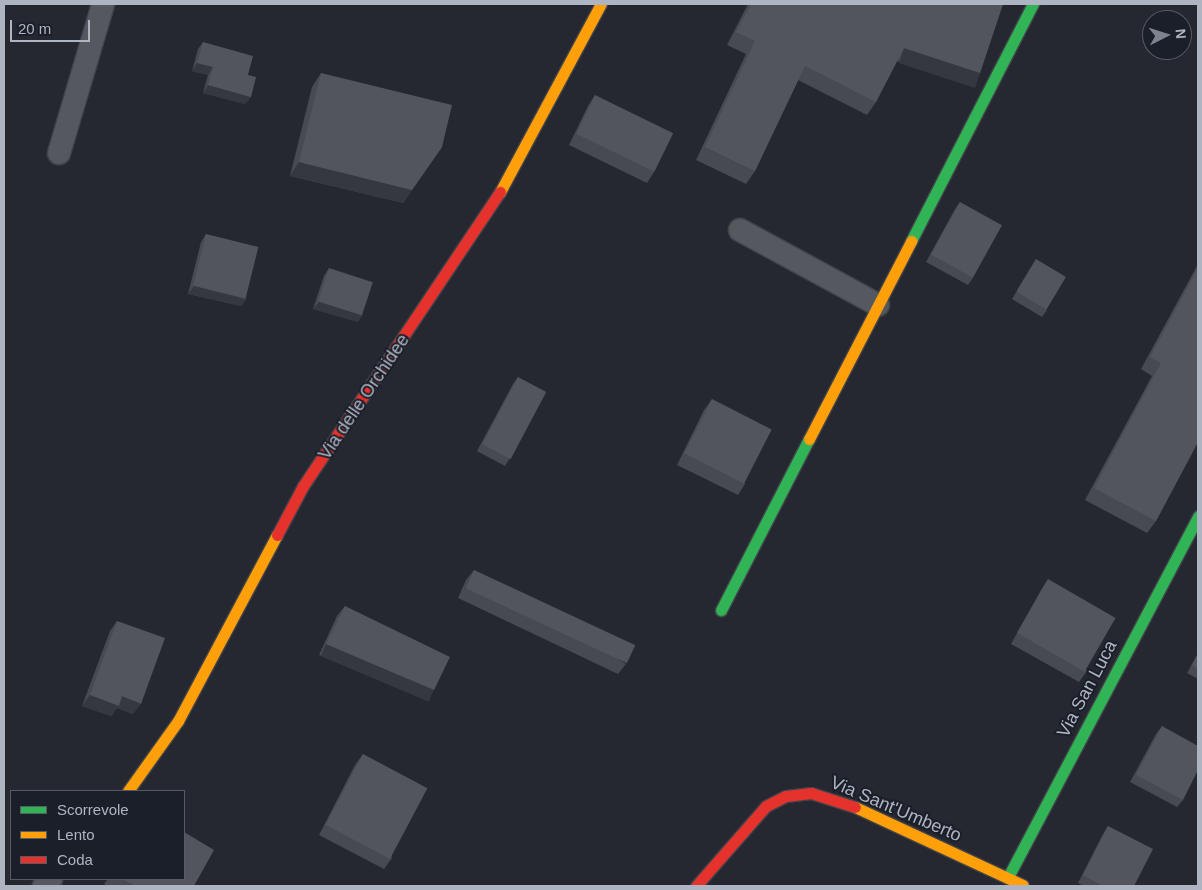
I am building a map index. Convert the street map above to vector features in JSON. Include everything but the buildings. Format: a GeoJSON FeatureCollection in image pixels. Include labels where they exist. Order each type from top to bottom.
{"type":"FeatureCollection","features":[{"type":"Feature","properties":{"kind":"street"},"geometry":{"type":"LineString","coordinates":[[59,153],[103,4]]}},
{"type":"Feature","properties":{"kind":"street","name":"Via delle Orchidee"},"geometry":{"type":"LineString","coordinates":[[129,790],[178,721],[303,486],[519,163],[601,4]]}},
{"type":"Feature","properties":{"kind":"street"},"geometry":{"type":"LineString","coordinates":[[721,610],[1033,4]]}},
{"type":"Feature","properties":{"kind":"street"},"geometry":{"type":"LineString","coordinates":[[740,230],[878,305]]}},
{"type":"Feature","properties":{"kind":"street","name":"Via San Luca"},"geometry":{"type":"LineString","coordinates":[[1008,877],[1198,516]]}},
{"type":"Feature","properties":{"kind":"street","name":"Via Sant'Umberto"},"geometry":{"type":"LineString","coordinates":[[696,886],[759,812],[777,799],[804,793],[834,798],[1024,886]]}},
{"type":"Feature","properties":{"kind":"traffic: fast"},"geometry":{"type":"LineString","coordinates":[[911,241],[1033,4]]}},
{"type":"Feature","properties":{"kind":"traffic: fast"},"geometry":{"type":"LineString","coordinates":[[721,610],[809,439]]}},
{"type":"Feature","properties":{"kind":"traffic: fast"},"geometry":{"type":"LineString","coordinates":[[1008,877],[1198,516]]}},
{"type":"Feature","properties":{"kind":"traffic: slow"},"geometry":{"type":"LineString","coordinates":[[500,192],[601,4]]}},
{"type":"Feature","properties":{"kind":"traffic: slow"},"geometry":{"type":"LineString","coordinates":[[809,439],[911,241]]}},
{"type":"Feature","properties":{"kind":"traffic: slow"},"geometry":{"type":"LineString","coordinates":[[129,790],[178,721],[277,535]]}},
{"type":"Feature","properties":{"kind":"traffic: slow"},"geometry":{"type":"LineString","coordinates":[[855,807],[1023,885]]}},
{"type":"Feature","properties":{"kind":"traffic: jam"},"geometry":{"type":"LineString","coordinates":[[277,535],[303,486],[500,192]]}},
{"type":"Feature","properties":{"kind":"traffic: jam"},"geometry":{"type":"LineString","coordinates":[[696,886],[766,806],[786,796],[811,793],[855,807]]}}]}
